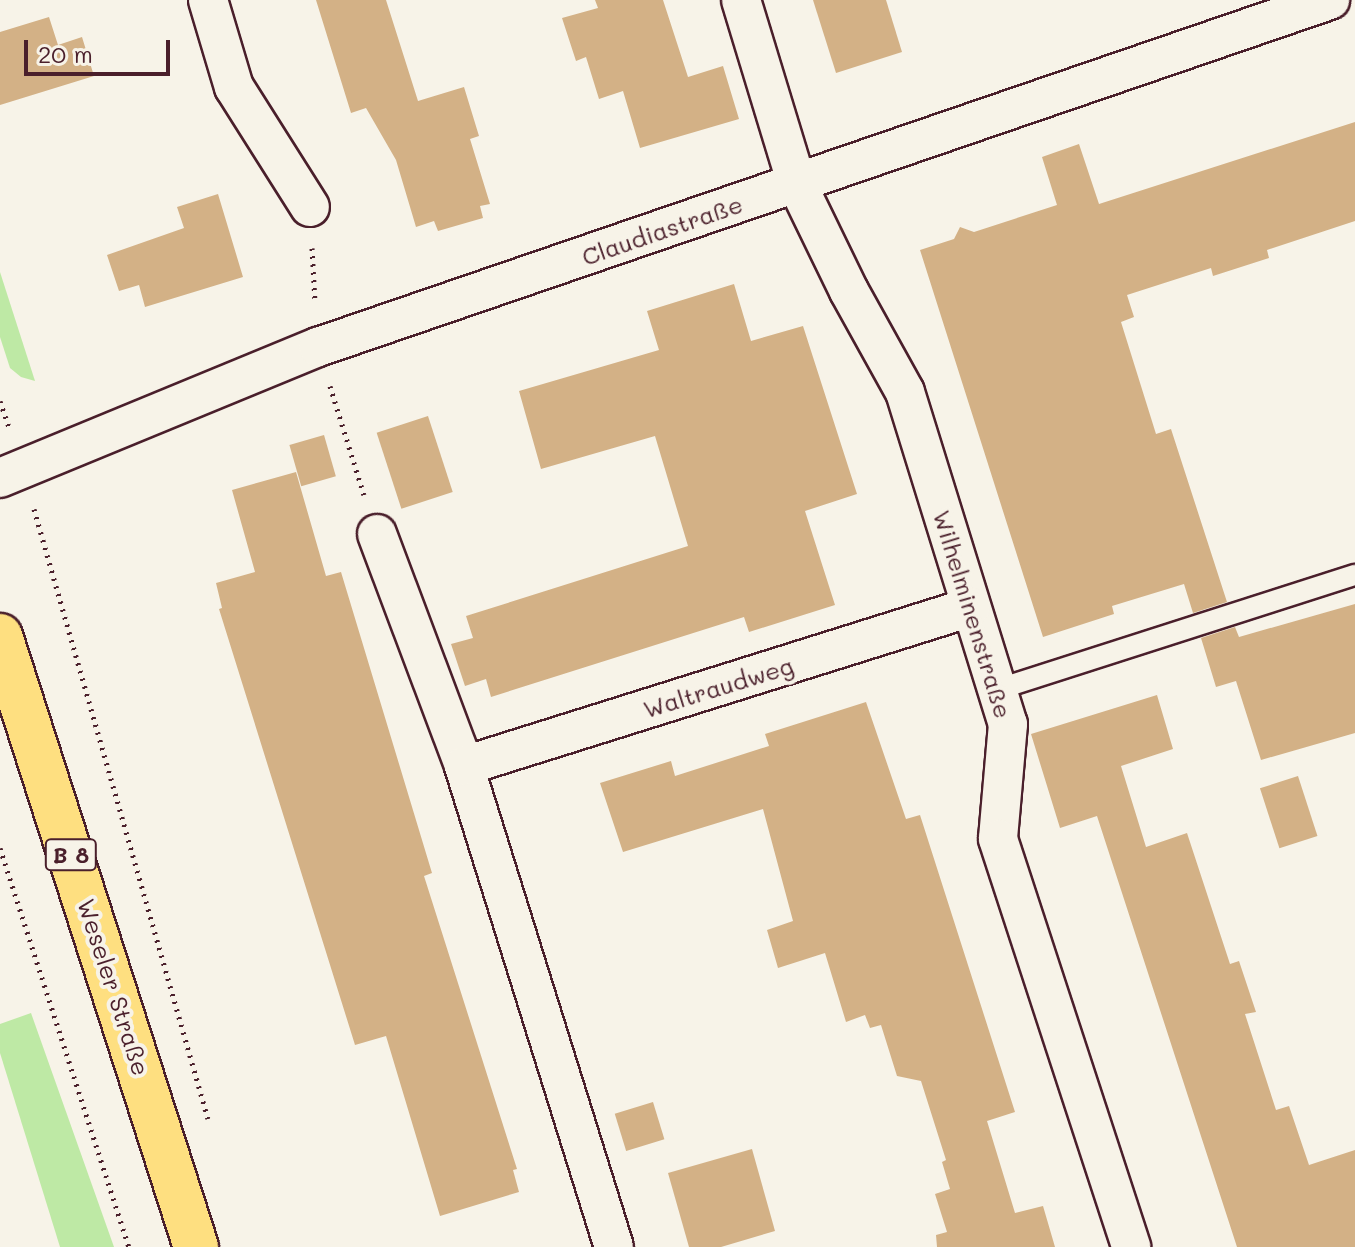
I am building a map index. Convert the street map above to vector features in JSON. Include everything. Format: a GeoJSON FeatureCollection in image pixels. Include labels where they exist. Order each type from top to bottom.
{"type":"FeatureCollection","features":[{"type":"Feature","properties":{"kind":"main road","name":"Weseler Straße"},"geometry":{"type":"LineString","coordinates":[[0,636],[196,1247]]}},
{"type":"Feature","properties":{"kind":"street"},"geometry":{"type":"LineString","coordinates":[[208,0],[234,87],[310,207]]}},
{"type":"Feature","properties":{"kind":"street","name":"Wilhelminenstraße"},"geometry":{"type":"LineString","coordinates":[[741,0],[797,184],[849,291],[905,392],[1008,724],[998,839],[1131,1247]]}},
{"type":"Feature","properties":{"kind":"street","name":"Claudiastraße"},"geometry":{"type":"LineString","coordinates":[[12,474],[318,347],[1330,0]]}},
{"type":"Feature","properties":{"kind":"street"},"geometry":{"type":"LineString","coordinates":[[377,534],[464,766],[614,1247]]}},
{"type":"Feature","properties":{"kind":"street","name":"Waltraudweg"},"geometry":{"type":"LineString","coordinates":[[464,766],[971,607]]}},
{"type":"Feature","properties":{"kind":"lane"},"geometry":{"type":"LineString","coordinates":[[996,690],[1355,575]]}},
{"type":"Feature","properties":{"kind":"path"},"geometry":{"type":"LineString","coordinates":[[310,207],[318,347],[377,534]]}},
{"type":"Feature","properties":{"kind":"path"},"geometry":{"type":"LineString","coordinates":[[0,401],[12,474],[210,1125]]}},
{"type":"Feature","properties":{"kind":"path"},"geometry":{"type":"LineString","coordinates":[[0,848],[129,1247]]}},
{"type":"Feature","properties":{"kind":"green space"},"geometry":{"type":"Polygon","coordinates":[[[0,272],[35,381],[21,377],[10,368],[0,337],[0,272]]]}},
{"type":"Feature","properties":{"kind":"green space"},"geometry":{"type":"Polygon","coordinates":[[[31,1013],[114,1247],[60,1247],[0,1053],[0,1024],[31,1013]]]}},
{"type":"Feature","properties":{"kind":"building"},"geometry":{"type":"Polygon","coordinates":[[[316,0],[386,0],[418,101],[464,87],[479,136],[470,139],[490,204],[480,206],[483,218],[438,231],[434,221],[416,227],[396,160],[366,108],[351,113],[316,0]]]}},
{"type":"Feature","properties":{"kind":"building"},"geometry":{"type":"Polygon","coordinates":[[[595,0],[663,0],[688,77],[723,66],[739,119],[640,148],[623,91],[599,99],[586,57],[576,61],[562,18],[598,8],[595,0]]]}},
{"type":"Feature","properties":{"kind":"building"},"geometry":{"type":"Polygon","coordinates":[[[813,0],[886,0],[902,52],[836,73],[813,0]]]}},
{"type":"Feature","properties":{"kind":"building"},"geometry":{"type":"Polygon","coordinates":[[[49,17],[58,45],[82,37],[94,76],[0,105],[0,32],[49,17]]]}},
{"type":"Feature","properties":{"kind":"building"},"geometry":{"type":"Polygon","coordinates":[[[1355,122],[1355,221],[1267,250],[1269,258],[1213,276],[1211,268],[1127,295],[1134,317],[1121,322],[1156,434],[1171,429],[1227,602],[1193,613],[1184,584],[1112,606],[1114,614],[1043,637],[920,250],[954,239],[960,227],[974,232],[1057,205],[1042,157],[1079,144],[1099,204],[1355,122]]]}},
{"type":"Feature","properties":{"kind":"building"},"geometry":{"type":"Polygon","coordinates":[[[218,194],[243,277],[145,307],[139,285],[119,291],[107,255],[184,228],[177,207],[218,194]]]}},
{"type":"Feature","properties":{"kind":"building"},"geometry":{"type":"Polygon","coordinates":[[[734,284],[751,341],[803,326],[857,494],[805,511],[835,605],[749,632],[744,617],[491,697],[486,679],[465,686],[451,644],[473,638],[466,616],[688,546],[655,436],[541,469],[519,391],[659,350],[647,311],[734,284]]]}},
{"type":"Feature","properties":{"kind":"building"},"geometry":{"type":"Polygon","coordinates":[[[428,416],[453,492],[401,509],[377,433],[428,416]]]}},
{"type":"Feature","properties":{"kind":"building"},"geometry":{"type":"Polygon","coordinates":[[[324,435],[336,476],[301,486],[289,445],[324,435]]]}},
{"type":"Feature","properties":{"kind":"building"},"geometry":{"type":"Polygon","coordinates":[[[296,472],[326,576],[341,572],[432,873],[424,876],[517,1169],[513,1170],[519,1192],[440,1216],[386,1036],[355,1045],[219,609],[222,608],[216,583],[255,572],[232,490],[296,472]]]}},
{"type":"Feature","properties":{"kind":"building"},"geometry":{"type":"Polygon","coordinates":[[[1355,604],[1355,733],[1261,760],[1236,681],[1216,687],[1201,638],[1235,627],[1239,637],[1355,604]]]}},
{"type":"Feature","properties":{"kind":"building"},"geometry":{"type":"Polygon","coordinates":[[[1157,695],[1173,749],[1121,766],[1146,847],[1187,833],[1230,964],[1239,961],[1256,1012],[1245,1014],[1276,1110],[1289,1106],[1309,1165],[1355,1150],[1355,1247],[1237,1247],[1097,816],[1060,828],[1031,734],[1157,695]]]}},
{"type":"Feature","properties":{"kind":"building"},"geometry":{"type":"Polygon","coordinates":[[[866,702],[906,819],[920,815],[1015,1112],[987,1121],[1015,1213],[1043,1206],[1055,1247],[937,1247],[936,1235],[947,1232],[935,1194],[950,1189],[942,1162],[946,1160],[921,1081],[897,1076],[881,1025],[870,1028],[865,1015],[846,1022],[825,953],[778,968],[767,930],[793,921],[763,809],[623,852],[600,783],[671,761],[675,776],[769,746],[765,734],[866,702]]]}},
{"type":"Feature","properties":{"kind":"building"},"geometry":{"type":"Polygon","coordinates":[[[1298,776],[1317,836],[1279,848],[1260,788],[1298,776]]]}},
{"type":"Feature","properties":{"kind":"building"},"geometry":{"type":"Polygon","coordinates":[[[653,1102],[664,1139],[626,1151],[615,1114],[653,1102]]]}},
{"type":"Feature","properties":{"kind":"building"},"geometry":{"type":"Polygon","coordinates":[[[752,1149],[775,1231],[721,1247],[689,1247],[668,1173],[752,1149]]]}}]}
